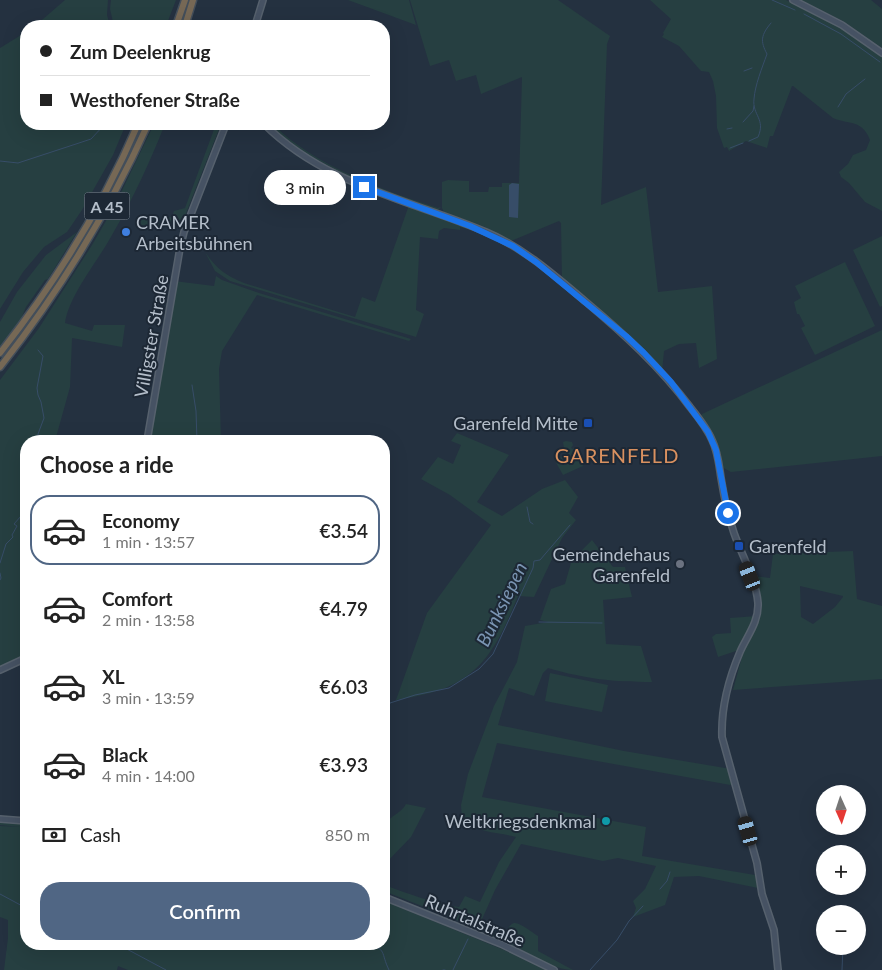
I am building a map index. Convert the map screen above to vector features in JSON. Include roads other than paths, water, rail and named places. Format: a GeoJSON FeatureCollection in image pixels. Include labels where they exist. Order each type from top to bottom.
{"type":"FeatureCollection","features":[{"type":"Feature","properties":{"kind":"highway"},"geometry":{"type":"LineString","coordinates":[[178,20],[185,0]]}},
{"type":"Feature","properties":{"kind":"highway"},"geometry":{"type":"LineString","coordinates":[[187,20],[193,0]]}},
{"type":"Feature","properties":{"kind":"highway","name":"A 45"},"geometry":{"type":"LineString","coordinates":[[0,353],[46,290],[84,230],[119,166],[135,130]]}},
{"type":"Feature","properties":{"kind":"highway","name":"A 45"},"geometry":{"type":"LineString","coordinates":[[0,367],[60,286],[90,237],[118,186],[145,130]]}},
{"type":"Feature","properties":{"kind":"street"},"geometry":{"type":"LineString","coordinates":[[256,20],[263,0]]}},
{"type":"Feature","properties":{"kind":"street"},"geometry":{"type":"LineString","coordinates":[[793,0],[842,25],[882,53]]}},
{"type":"Feature","properties":{"kind":"street","name":"Villigster Straße"},"geometry":{"type":"LineString","coordinates":[[148,435],[180,248],[184,232],[224,130]]}},
{"type":"Feature","properties":{"kind":"street"},"geometry":{"type":"LineString","coordinates":[[271,130],[289,145],[327,170],[364,187],[488,233],[513,246],[536,262],[644,353],[671,382],[708,432],[716,450],[728,513],[758,602],[757,616],[740,652],[728,691],[722,725],[722,737],[757,863],[762,894],[774,930],[778,970]]}},
{"type":"Feature","properties":{"kind":"street"},"geometry":{"type":"LineString","coordinates":[[0,670],[20,661]]}},
{"type":"Feature","properties":{"kind":"street"},"geometry":{"type":"LineString","coordinates":[[0,819],[20,821]]}},
{"type":"Feature","properties":{"kind":"street","name":"Ruhrtalstraße"},"geometry":{"type":"LineString","coordinates":[[390,899],[484,937],[554,970]]}},
{"type":"Feature","properties":{"kind":"water"},"geometry":{"type":"Polygon","coordinates":[[[512,183],[519,184],[518,218],[509,217],[509,185],[512,183]]]}},
{"type":"Feature","properties":{"kind":"waterway"},"geometry":{"type":"LineString","coordinates":[[772,0],[795,10]]}},
{"type":"Feature","properties":{"kind":"waterway"},"geometry":{"type":"LineString","coordinates":[[804,14],[841,34],[880,62]]}},
{"type":"Feature","properties":{"kind":"waterway"},"geometry":{"type":"LineString","coordinates":[[749,141],[758,137],[760,131],[760,121],[755,109],[754,99],[757,82],[767,54],[763,45],[763,38],[765,31],[771,23]]}},
{"type":"Feature","properties":{"kind":"waterway"},"geometry":{"type":"LineString","coordinates":[[744,71],[752,68]]}},
{"type":"Feature","properties":{"kind":"waterway"},"geometry":{"type":"LineString","coordinates":[[838,107],[846,94],[865,79]]}},
{"type":"Feature","properties":{"kind":"waterway"},"geometry":{"type":"LineString","coordinates":[[743,122],[753,111],[754,106]]}},
{"type":"Feature","properties":{"kind":"waterway"},"geometry":{"type":"LineString","coordinates":[[727,129],[732,128]]}},
{"type":"Feature","properties":{"kind":"waterway"},"geometry":{"type":"LineString","coordinates":[[0,161],[18,163],[91,139],[99,130]]}},
{"type":"Feature","properties":{"kind":"waterway"},"geometry":{"type":"LineString","coordinates":[[730,148],[743,143]]}},
{"type":"Feature","properties":{"kind":"waterway"},"geometry":{"type":"LineString","coordinates":[[38,350],[43,356],[37,388],[44,418],[38,435]]}},
{"type":"Feature","properties":{"kind":"waterway"},"geometry":{"type":"LineString","coordinates":[[192,385],[197,435]]}},
{"type":"Feature","properties":{"kind":"waterway"},"geometry":{"type":"LineString","coordinates":[[527,507],[530,522],[533,524]]}},
{"type":"Feature","properties":{"kind":"waterway"},"geometry":{"type":"LineString","coordinates":[[0,563],[6,544],[13,537],[12,535],[17,526],[14,524],[20,517]]}},
{"type":"Feature","properties":{"kind":"waterway","name":"Bunksiepen"},"geometry":{"type":"LineString","coordinates":[[390,703],[415,695],[449,688],[479,669],[493,654],[533,568],[534,561],[540,560],[570,525]]}},
{"type":"Feature","properties":{"kind":"waterway"},"geometry":{"type":"LineString","coordinates":[[0,573],[0,580]]}},
{"type":"Feature","properties":{"kind":"waterway"},"geometry":{"type":"LineString","coordinates":[[539,622],[602,623]]}},
{"type":"Feature","properties":{"kind":"waterway"},"geometry":{"type":"LineString","coordinates":[[660,889],[667,881],[670,872]]}},
{"type":"Feature","properties":{"kind":"waterway"},"geometry":{"type":"LineString","coordinates":[[0,894],[20,905]]}},
{"type":"Feature","properties":{"kind":"waterway"},"geometry":{"type":"LineString","coordinates":[[590,970],[617,940],[629,921],[643,906]]}},
{"type":"Feature","properties":{"kind":"waterway"},"geometry":{"type":"LineString","coordinates":[[453,970],[468,939]]}},
{"type":"Feature","properties":{"kind":"waterway"},"geometry":{"type":"LineString","coordinates":[[129,950],[166,970]]}},
{"type":"Feature","properties":{"kind":"waterway"},"geometry":{"type":"LineString","coordinates":[[381,950],[389,970]]}},
{"type":"Feature","properties":{"kind":"waterway"},"geometry":{"type":"LineString","coordinates":[[842,970],[843,955]]}},
{"type":"Feature","properties":{"kind":"place","name":"CRAMER Arbeitsbühnen"},"geometry":{"type":"Point","coordinates":[126,232]}},
{"type":"Feature","properties":{"kind":"place","name":"Garenfeld Mitte"},"geometry":{"type":"Point","coordinates":[588,423]}},
{"type":"Feature","properties":{"kind":"place","name":"Garenfeld"},"geometry":{"type":"Point","coordinates":[739,546]}},
{"type":"Feature","properties":{"kind":"place","name":"Gemeindehaus Garenfeld"},"geometry":{"type":"Point","coordinates":[680,564]}},
{"type":"Feature","properties":{"kind":"place","name":"Weltkriegsdenkmal"},"geometry":{"type":"Point","coordinates":[606,821]}},
{"type":"Feature","properties":{"kind":"district","name":"GARENFELD"},"geometry":{"type":"Point","coordinates":[617,455]}}]}
